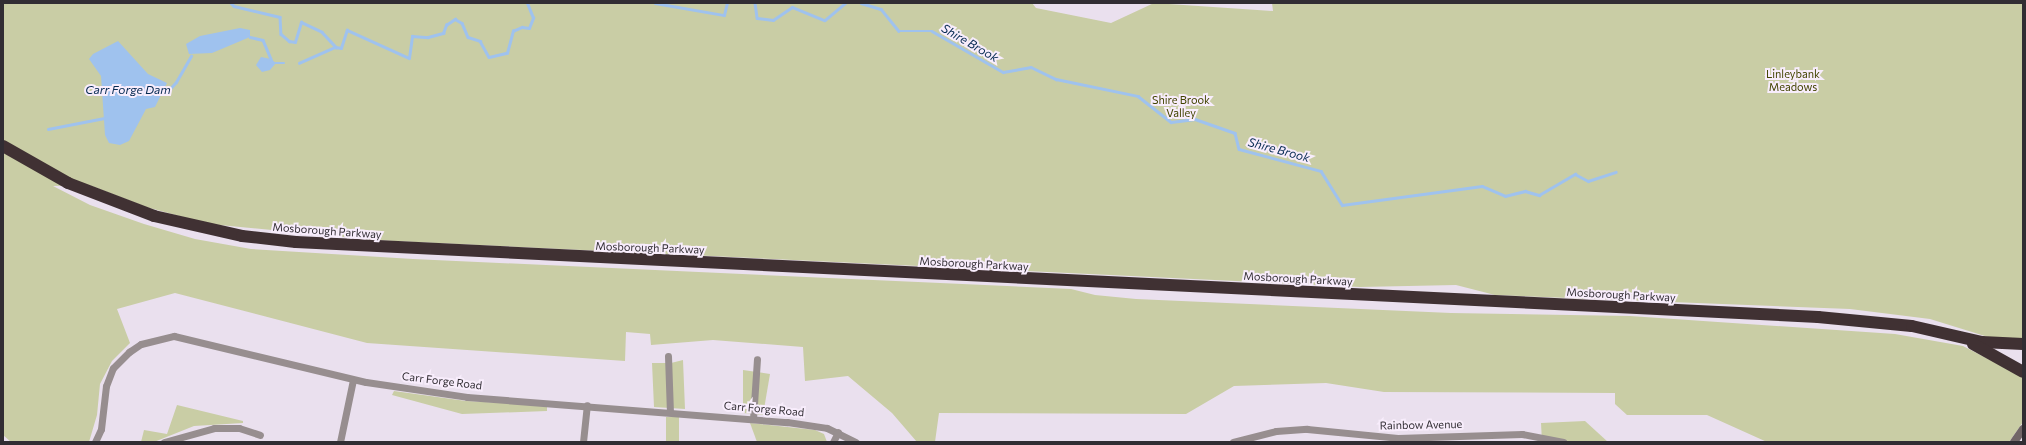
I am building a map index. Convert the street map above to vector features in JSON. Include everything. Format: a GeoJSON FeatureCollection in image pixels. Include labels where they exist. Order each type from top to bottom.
{"type":"FeatureCollection","features":[{"type":"Feature","properties":{"kind":"highway","name":"Mosborough Parkway"},"geometry":{"type":"LineString","coordinates":[[3,146],[68,183],[141,212],[211,230],[296,242],[1818,317],[1912,326],[1961,338],[2007,345],[2023,344]]}},
{"type":"Feature","properties":{"kind":"highway","name":"Mosborough Parkway"},"geometry":{"type":"LineString","coordinates":[[1961,338],[2023,372]]}},
{"type":"Feature","properties":{"kind":"street","name":"Carr Forge Road"},"geometry":{"type":"LineString","coordinates":[[95,442],[101,429],[106,386],[113,368],[129,352],[162,337],[187,338],[353,380],[467,397],[670,412],[815,425],[838,432],[856,442]]}},
{"type":"Feature","properties":{"kind":"street"},"geometry":{"type":"LineString","coordinates":[[668,356],[670,412]]}},
{"type":"Feature","properties":{"kind":"street"},"geometry":{"type":"LineString","coordinates":[[753,419],[757,359]]}},
{"type":"Feature","properties":{"kind":"street"},"geometry":{"type":"LineString","coordinates":[[340,442],[353,380]]}},
{"type":"Feature","properties":{"kind":"street"},"geometry":{"type":"LineString","coordinates":[[584,442],[587,406]]}},
{"type":"Feature","properties":{"kind":"street"},"geometry":{"type":"LineString","coordinates":[[164,442],[214,428],[239,428],[260,435]]}},
{"type":"Feature","properties":{"kind":"street","name":"Rainbow Avenue"},"geometry":{"type":"LineString","coordinates":[[1233,442],[1270,432],[1307,429],[1398,438],[1522,434],[1563,442]]}},
{"type":"Feature","properties":{"kind":"street"},"geometry":{"type":"LineString","coordinates":[[2014,442],[2023,429]]}},
{"type":"Feature","properties":{"kind":"street"},"geometry":{"type":"LineString","coordinates":[[833,442],[838,432]]}},
{"type":"Feature","properties":{"kind":"green space"},"geometry":{"type":"Polygon","coordinates":[[[3,3],[1032,3],[1036,8],[1111,23],[1154,3],[1273,11],[1272,3],[2023,3],[2023,339],[2001,341],[1930,319],[1850,309],[1495,295],[1456,285],[1360,287],[374,240],[209,224],[146,207],[89,185],[53,186],[90,205],[144,224],[195,239],[251,249],[413,259],[1071,289],[1095,295],[1136,299],[1451,313],[1630,316],[1895,334],[1963,346],[2023,377],[2023,422],[2009,442],[1767,442],[1707,415],[1627,415],[1615,404],[1615,393],[1384,392],[1326,383],[1234,386],[1186,414],[939,413],[935,442],[917,442],[892,413],[848,376],[805,381],[803,347],[713,340],[651,345],[650,334],[626,332],[625,361],[367,343],[175,293],[117,309],[130,343],[112,361],[100,384],[97,415],[89,442],[11,442],[3,435],[3,3]]]}},
{"type":"Feature","properties":{"kind":"green space"},"geometry":{"type":"Polygon","coordinates":[[[683,360],[685,409],[654,407],[652,363],[671,363],[683,360]]]}},
{"type":"Feature","properties":{"kind":"green space"},"geometry":{"type":"Polygon","coordinates":[[[743,370],[770,374],[763,415],[743,413],[743,370]]]}},
{"type":"Feature","properties":{"kind":"green space"},"geometry":{"type":"Polygon","coordinates":[[[394,391],[466,401],[547,405],[547,411],[462,414],[392,395],[394,391]]]}},
{"type":"Feature","properties":{"kind":"green space"},"geometry":{"type":"Polygon","coordinates":[[[177,405],[243,421],[243,423],[194,426],[154,442],[141,442],[144,430],[167,434],[177,405]]]}},
{"type":"Feature","properties":{"kind":"green space"},"geometry":{"type":"Polygon","coordinates":[[[666,417],[679,417],[679,442],[666,442],[666,417]]]}},
{"type":"Feature","properties":{"kind":"green space"},"geometry":{"type":"Polygon","coordinates":[[[1585,421],[1608,442],[1542,442],[1541,423],[1585,421]]]}},
{"type":"Feature","properties":{"kind":"green space"},"geometry":{"type":"Polygon","coordinates":[[[750,423],[815,430],[824,434],[827,442],[757,442],[750,423]]]}},
{"type":"Feature","properties":{"kind":"water"},"geometry":{"type":"Polygon","coordinates":[[[240,28],[250,30],[250,37],[212,53],[189,54],[186,44],[200,36],[240,28]]]}},
{"type":"Feature","properties":{"kind":"water","name":"Carr Forge Dam"},"geometry":{"type":"Polygon","coordinates":[[[118,41],[148,74],[167,83],[155,107],[146,109],[129,141],[120,145],[109,143],[105,135],[101,76],[89,59],[93,54],[118,41]]]}},
{"type":"Feature","properties":{"kind":"water"},"geometry":{"type":"Polygon","coordinates":[[[261,57],[271,59],[276,63],[270,70],[262,72],[256,65],[261,57]]]}},
{"type":"Feature","properties":{"kind":"waterway","name":"Shire Brook"},"geometry":{"type":"LineString","coordinates":[[231,3],[234,6],[280,17],[281,34],[289,41],[295,42],[301,22],[322,32],[336,47],[341,48],[347,30],[409,58],[412,36],[428,37],[443,33],[446,25],[455,19],[462,23],[468,37],[480,41],[489,57],[507,53],[513,31],[522,27],[529,28],[533,18],[527,3]]}},
{"type":"Feature","properties":{"kind":"waterway","name":"Shire Brook"},"geometry":{"type":"LineString","coordinates":[[655,3],[724,15],[727,3]]}},
{"type":"Feature","properties":{"kind":"waterway","name":"Shire Brook"},"geometry":{"type":"LineString","coordinates":[[755,3],[757,18],[773,20],[792,7],[825,20],[845,3]]}},
{"type":"Feature","properties":{"kind":"waterway","name":"Shire Brook"},"geometry":{"type":"LineString","coordinates":[[861,3],[881,9],[899,31],[932,31],[1003,72],[1031,67],[1056,79],[1138,96],[1171,122],[1195,119],[1235,133],[1239,149],[1321,171],[1342,205],[1482,186],[1505,196],[1525,191],[1539,195],[1575,174],[1588,181],[1616,172]]}},
{"type":"Feature","properties":{"kind":"waterway"},"geometry":{"type":"LineString","coordinates":[[250,37],[263,40],[271,59]]}},
{"type":"Feature","properties":{"kind":"waterway"},"geometry":{"type":"LineString","coordinates":[[299,63],[335,47]]}},
{"type":"Feature","properties":{"kind":"waterway"},"geometry":{"type":"LineString","coordinates":[[159,91],[167,92],[176,82],[191,56]]}},
{"type":"Feature","properties":{"kind":"waterway"},"geometry":{"type":"LineString","coordinates":[[276,63],[284,63]]}},
{"type":"Feature","properties":{"kind":"waterway"},"geometry":{"type":"LineString","coordinates":[[48,129],[104,118]]}},
{"type":"Feature","properties":{"kind":"park label","name":"Linleybank Meadows"},"geometry":{"type":"Point","coordinates":[1793,81]}},
{"type":"Feature","properties":{"kind":"park label","name":"Shire Brook Valley"},"geometry":{"type":"Point","coordinates":[1181,107]}}]}
